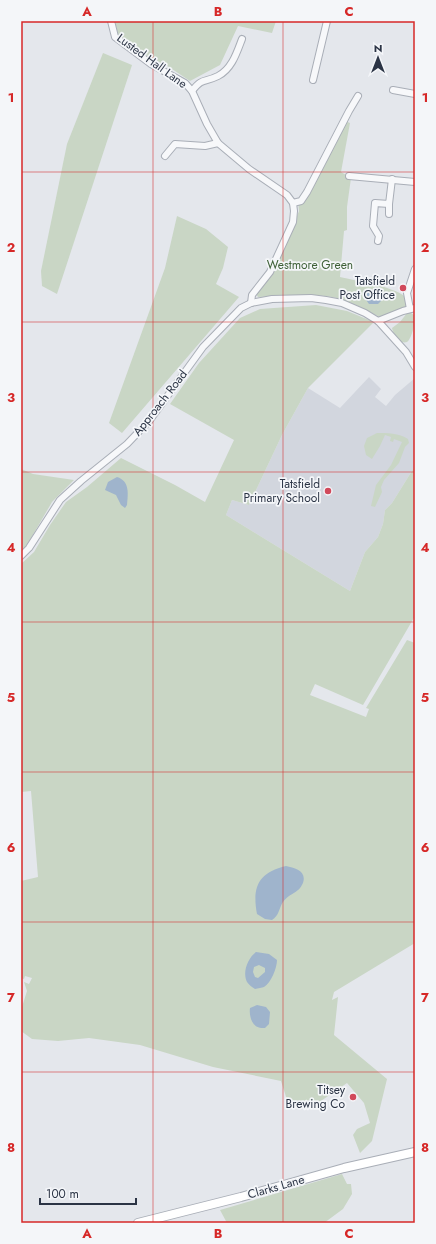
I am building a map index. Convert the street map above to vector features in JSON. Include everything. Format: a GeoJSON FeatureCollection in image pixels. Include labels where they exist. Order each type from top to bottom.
{"type":"FeatureCollection","features":[{"type":"Feature","properties":{"kind":"main road","name":"Clarks Lane"},"geometry":{"type":"LineString","coordinates":[[138,1223],[241,1197],[355,1165],[415,1152]]}},
{"type":"Feature","properties":{"kind":"street","name":"Lusted Hall Lane"},"geometry":{"type":"LineString","coordinates":[[111,21],[115,37],[151,64],[186,83],[218,142],[249,169],[287,195],[293,202]]}},
{"type":"Feature","properties":{"kind":"street"},"geometry":{"type":"LineString","coordinates":[[313,80],[327,21]]}},
{"type":"Feature","properties":{"kind":"street"},"geometry":{"type":"LineString","coordinates":[[192,92],[202,80],[219,75],[225,71],[234,60],[242,39]]}},
{"type":"Feature","properties":{"kind":"street"},"geometry":{"type":"LineString","coordinates":[[393,90],[415,94]]}},
{"type":"Feature","properties":{"kind":"street"},"geometry":{"type":"LineString","coordinates":[[358,96],[307,192],[300,201],[293,202],[293,222],[270,272],[252,295],[251,303],[272,299],[311,298],[342,303],[378,322],[406,352],[415,368]]}},
{"type":"Feature","properties":{"kind":"street"},"geometry":{"type":"LineString","coordinates":[[165,156],[175,144],[204,146],[218,142]]}},
{"type":"Feature","properties":{"kind":"street"},"geometry":{"type":"LineString","coordinates":[[349,176],[415,182]]}},
{"type":"Feature","properties":{"kind":"street"},"geometry":{"type":"LineString","coordinates":[[389,214],[392,180]]}},
{"type":"Feature","properties":{"kind":"street"},"geometry":{"type":"LineString","coordinates":[[378,241],[379,236],[373,226],[375,203],[390,204]]}},
{"type":"Feature","properties":{"kind":"street"},"geometry":{"type":"LineString","coordinates":[[378,322],[412,309],[407,293],[415,269]]}},
{"type":"Feature","properties":{"kind":"street","name":"Approach Road"},"geometry":{"type":"LineString","coordinates":[[21,556],[29,548],[60,500],[81,481],[128,444],[150,420],[204,347],[230,318],[241,308],[251,303]]}},
{"type":"Feature","properties":{"kind":"shaded area","name":"Tatsfield Primary School"},"geometry":{"type":"Polygon","coordinates":[[[369,377],[381,389],[375,397],[386,406],[395,395],[415,378],[415,466],[392,503],[385,510],[383,524],[378,537],[365,552],[350,591],[226,515],[232,500],[249,505],[282,435],[308,388],[340,408],[369,377]]]}},
{"type":"Feature","properties":{"kind":"green space"},"geometry":{"type":"Polygon","coordinates":[[[115,21],[276,21],[272,33],[238,26],[220,65],[190,81],[166,65],[159,64],[118,35],[115,21]]]}},
{"type":"Feature","properties":{"kind":"green space"},"geometry":{"type":"Polygon","coordinates":[[[103,53],[132,65],[57,294],[42,286],[41,271],[67,144],[103,53]]]}},
{"type":"Feature","properties":{"kind":"green space","name":"Westmore Green"},"geometry":{"type":"Polygon","coordinates":[[[345,121],[350,123],[341,172],[351,178],[347,207],[347,230],[344,231],[340,277],[387,288],[395,291],[407,299],[406,306],[386,320],[352,303],[331,297],[300,295],[258,297],[256,294],[274,271],[299,211],[298,201],[307,193],[345,121]]]}},
{"type":"Feature","properties":{"kind":"green space"},"geometry":{"type":"Polygon","coordinates":[[[177,216],[206,229],[228,247],[223,268],[216,284],[239,297],[122,433],[109,423],[165,268],[177,216]]]}},
{"type":"Feature","properties":{"kind":"green space"},"geometry":{"type":"Polygon","coordinates":[[[316,305],[347,311],[374,322],[308,388],[282,435],[249,505],[232,500],[226,515],[350,591],[365,552],[378,537],[383,524],[385,510],[392,503],[415,466],[415,616],[363,705],[315,684],[310,695],[366,717],[369,709],[366,708],[407,640],[415,643],[415,943],[334,992],[332,1000],[338,997],[334,1035],[387,1079],[372,1141],[360,1153],[353,1135],[357,1129],[370,1123],[364,1103],[347,1083],[318,1103],[299,1102],[289,1106],[281,1081],[213,1067],[140,1045],[89,1038],[58,1041],[32,1039],[21,1031],[21,1010],[27,991],[24,982],[29,984],[32,978],[25,976],[24,979],[21,978],[21,881],[38,877],[31,791],[21,792],[21,564],[34,552],[66,502],[87,487],[121,458],[205,502],[234,440],[170,404],[199,363],[240,318],[260,309],[316,305]]]}},
{"type":"Feature","properties":{"kind":"green space"},"geometry":{"type":"Polygon","coordinates":[[[407,313],[414,315],[413,329],[409,340],[407,342],[401,342],[397,338],[392,328],[400,322],[407,313]]]}},
{"type":"Feature","properties":{"kind":"green space"},"geometry":{"type":"Polygon","coordinates":[[[377,433],[397,434],[408,439],[409,443],[405,447],[399,463],[384,480],[381,487],[382,492],[375,507],[371,506],[376,485],[391,465],[402,442],[394,439],[393,442],[390,441],[391,437],[385,435],[372,459],[366,455],[364,446],[367,438],[377,433]]]}},
{"type":"Feature","properties":{"kind":"green space"},"geometry":{"type":"Polygon","coordinates":[[[21,469],[33,474],[74,480],[52,502],[27,545],[21,551],[21,469]]]}},
{"type":"Feature","properties":{"kind":"green space"},"geometry":{"type":"Polygon","coordinates":[[[342,1174],[347,1184],[351,1184],[352,1194],[343,1209],[324,1223],[227,1223],[220,1210],[342,1174]]]}},
{"type":"Feature","properties":{"kind":"water"},"geometry":{"type":"Polygon","coordinates":[[[373,290],[379,292],[380,297],[382,298],[378,304],[369,304],[364,297],[367,292],[373,290]]]}},
{"type":"Feature","properties":{"kind":"water"},"geometry":{"type":"Polygon","coordinates":[[[117,477],[124,482],[127,488],[128,497],[125,508],[121,505],[116,495],[105,490],[108,482],[117,477]]]}},
{"type":"Feature","properties":{"kind":"water"},"geometry":{"type":"Polygon","coordinates":[[[286,866],[296,869],[302,873],[304,879],[303,883],[299,889],[288,896],[282,904],[278,914],[272,920],[265,919],[257,914],[255,896],[259,882],[269,873],[286,866]]]}},
{"type":"Feature","properties":{"kind":"water"},"geometry":{"type":"Polygon","coordinates":[[[256,952],[269,954],[277,960],[275,971],[267,985],[255,989],[247,982],[245,974],[248,961],[256,952]],[[259,965],[254,967],[253,972],[255,977],[258,978],[265,972],[265,968],[259,965]]]}},
{"type":"Feature","properties":{"kind":"water"},"geometry":{"type":"Polygon","coordinates":[[[257,1005],[266,1007],[270,1012],[269,1024],[265,1028],[259,1028],[251,1019],[250,1008],[257,1005]]]}},
{"type":"Feature","properties":{"kind":"place","name":"Tatsfield Post Office"},"geometry":{"type":"Point","coordinates":[403,288]}},
{"type":"Feature","properties":{"kind":"place","name":"Tatsfield Primary School"},"geometry":{"type":"Point","coordinates":[328,491]}},
{"type":"Feature","properties":{"kind":"place","name":"Titsey Brewing Co"},"geometry":{"type":"Point","coordinates":[353,1097]}}]}
